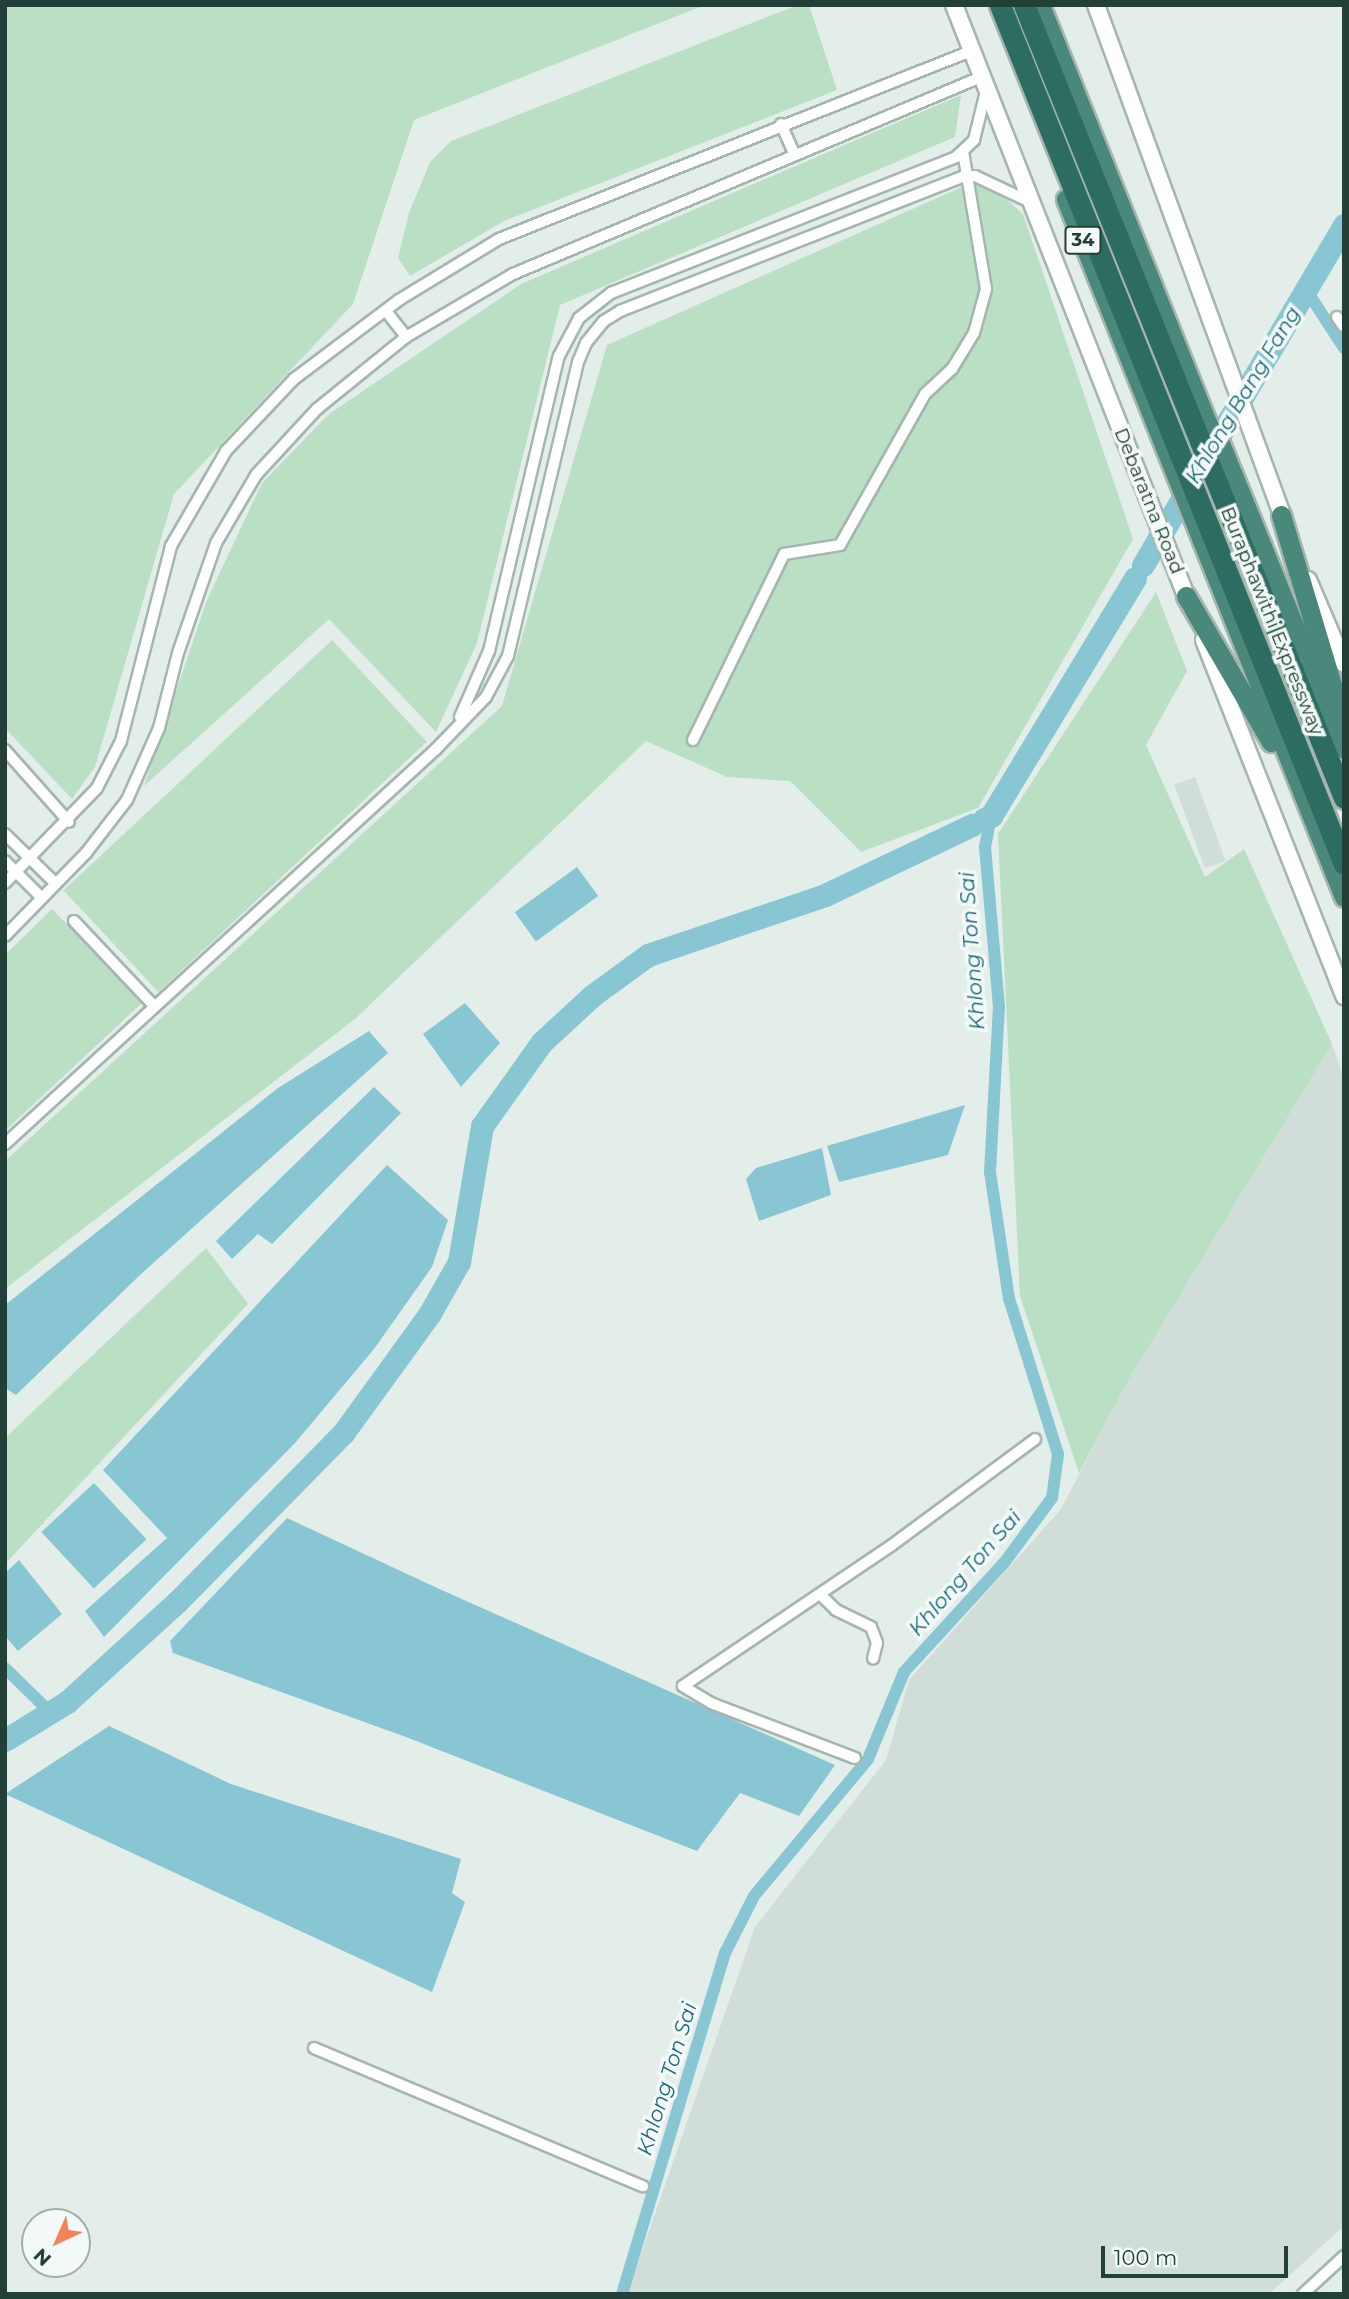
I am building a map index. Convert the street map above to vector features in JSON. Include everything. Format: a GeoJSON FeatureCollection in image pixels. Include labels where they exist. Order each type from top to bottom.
{"type":"FeatureCollection","features":[{"type":"Feature","properties":{"kind":"highway","name":"Debaratna Road"},"geometry":{"type":"LineString","coordinates":[[991,5],[1202,545],[1344,897]]}},
{"type":"Feature","properties":{"kind":"highway","name":"Buraphawithi Expressway"},"geometry":{"type":"LineString","coordinates":[[1000,5],[1344,864]]}},
{"type":"Feature","properties":{"kind":"highway","name":"Buraphawithi Expressway"},"geometry":{"type":"LineString","coordinates":[[1024,5],[1344,798]]}},
{"type":"Feature","properties":{"kind":"highway","name":"34"},"geometry":{"type":"LineString","coordinates":[[1040,5],[1207,423],[1220,443],[1344,748]]}},
{"type":"Feature","properties":{"kind":"highway"},"geometry":{"type":"LineString","coordinates":[[1281,515],[1344,723]]}},
{"type":"Feature","properties":{"kind":"highway"},"geometry":{"type":"LineString","coordinates":[[1186,596],[1310,810]]}},
{"type":"Feature","properties":{"kind":"main road","name":"Debaratna Road"},"geometry":{"type":"LineString","coordinates":[[954,5],[1344,996]]}},
{"type":"Feature","properties":{"kind":"main road"},"geometry":{"type":"LineString","coordinates":[[1096,5],[1281,515],[1344,664]]}},
{"type":"Feature","properties":{"kind":"street"},"geometry":{"type":"LineString","coordinates":[[5,883],[69,821],[97,788],[121,741],[171,546],[226,451],[294,379],[386,310],[499,239],[781,124],[971,51]]}},
{"type":"Feature","properties":{"kind":"street"},"geometry":{"type":"LineString","coordinates":[[458,723],[489,651],[559,356],[579,318],[611,293],[963,152],[974,140],[984,84]]}},
{"type":"Feature","properties":{"kind":"street"},"geometry":{"type":"LineString","coordinates":[[5,936],[56,884],[127,800],[159,728],[178,653],[216,543],[256,475],[317,409],[407,338],[513,274],[795,155],[984,84]]}},
{"type":"Feature","properties":{"kind":"street"},"geometry":{"type":"LineString","coordinates":[[781,124],[795,155]]}},
{"type":"Feature","properties":{"kind":"street"},"geometry":{"type":"LineString","coordinates":[[692,740],[784,554],[840,545],[925,394],[952,369],[974,333],[986,289],[971,176],[963,152]]}},
{"type":"Feature","properties":{"kind":"street"},"geometry":{"type":"LineString","coordinates":[[5,1144],[436,750],[458,723],[486,697],[508,656],[578,362],[594,331],[620,311],[971,176],[1030,202]]}},
{"type":"Feature","properties":{"kind":"street"},"geometry":{"type":"LineString","coordinates":[[386,310],[407,338]]}},
{"type":"Feature","properties":{"kind":"street"},"geometry":{"type":"LineString","coordinates":[[5,750],[69,821]]}},
{"type":"Feature","properties":{"kind":"street"},"geometry":{"type":"LineString","coordinates":[[5,834],[56,884]]}},
{"type":"Feature","properties":{"kind":"street"},"geometry":{"type":"LineString","coordinates":[[5,861],[42,898]]}},
{"type":"Feature","properties":{"kind":"street"},"geometry":{"type":"LineString","coordinates":[[74,921],[154,1006]]}},
{"type":"Feature","properties":{"kind":"street"},"geometry":{"type":"LineString","coordinates":[[855,1758],[711,1703],[683,1686],[820,1594],[1035,1439]]}},
{"type":"Feature","properties":{"kind":"street"},"geometry":{"type":"LineString","coordinates":[[820,1594],[836,1610],[871,1627],[877,1643],[873,1659]]}},
{"type":"Feature","properties":{"kind":"street"},"geometry":{"type":"LineString","coordinates":[[314,2048],[643,2186]]}},
{"type":"Feature","properties":{"kind":"street"},"geometry":{"type":"LineString","coordinates":[[1303,2294],[1344,2256]]}},
{"type":"Feature","properties":{"kind":"shaded area"},"geometry":{"type":"Polygon","coordinates":[[[1195,777],[1225,861],[1205,868],[1174,785],[1195,777]]]}},
{"type":"Feature","properties":{"kind":"shaded area"},"geometry":{"type":"Polygon","coordinates":[[[1332,1044],[1344,1079],[1344,2226],[1269,2294],[627,2294],[755,1927],[886,1760],[909,1680],[1061,1509],[1128,1381],[1332,1044]]]}},
{"type":"Feature","properties":{"kind":"green space"},"geometry":{"type":"Polygon","coordinates":[[[5,5],[705,5],[414,120],[353,304],[174,494],[95,767],[72,799],[5,728],[5,5]]]}},
{"type":"Feature","properties":{"kind":"green space"},"geometry":{"type":"Polygon","coordinates":[[[798,5],[809,5],[837,90],[504,221],[410,276],[398,258],[409,213],[430,162],[451,141],[798,5]]]}},
{"type":"Feature","properties":{"kind":"green space"},"geometry":{"type":"Polygon","coordinates":[[[961,95],[955,137],[560,305],[477,643],[436,732],[329,619],[144,786],[207,600],[262,483],[329,414],[521,284],[961,95]]]}},
{"type":"Feature","properties":{"kind":"green space"},"geometry":{"type":"Polygon","coordinates":[[[982,178],[1023,214],[1133,539],[978,808],[861,852],[790,781],[727,777],[646,741],[355,1019],[5,1289],[5,1161],[502,706],[607,345],[982,178]]]}},
{"type":"Feature","properties":{"kind":"green space"},"geometry":{"type":"Polygon","coordinates":[[[1156,592],[1187,671],[1146,745],[1205,877],[1244,849],[1332,1044],[1128,1381],[1079,1473],[1020,1296],[998,834],[1156,592]]]}},
{"type":"Feature","properties":{"kind":"green space"},"geometry":{"type":"Polygon","coordinates":[[[332,640],[427,742],[158,992],[64,890],[332,640]]]}},
{"type":"Feature","properties":{"kind":"green space"},"geometry":{"type":"Polygon","coordinates":[[[52,909],[144,1001],[5,1131],[5,955],[52,909]]]}},
{"type":"Feature","properties":{"kind":"green space"},"geometry":{"type":"Polygon","coordinates":[[[206,1248],[248,1304],[5,1564],[5,1438],[206,1248]]]}},
{"type":"Feature","properties":{"kind":"water"},"geometry":{"type":"Polygon","coordinates":[[[577,867],[598,896],[536,941],[515,912],[577,867]]]}},
{"type":"Feature","properties":{"kind":"water"},"geometry":{"type":"Polygon","coordinates":[[[465,1003],[500,1043],[461,1087],[423,1034],[465,1003]]]}},
{"type":"Feature","properties":{"kind":"water"},"geometry":{"type":"Polygon","coordinates":[[[369,1031],[388,1053],[141,1274],[16,1395],[5,1388],[5,1305],[278,1088],[369,1031]]]}},
{"type":"Feature","properties":{"kind":"water"},"geometry":{"type":"Polygon","coordinates":[[[374,1087],[401,1113],[272,1244],[258,1234],[232,1259],[216,1241],[374,1087]]]}},
{"type":"Feature","properties":{"kind":"water"},"geometry":{"type":"Polygon","coordinates":[[[965,1105],[948,1155],[839,1182],[827,1146],[965,1105]]]}},
{"type":"Feature","properties":{"kind":"water"},"geometry":{"type":"Polygon","coordinates":[[[822,1148],[831,1195],[759,1221],[746,1179],[756,1168],[822,1148]]]}},
{"type":"Feature","properties":{"kind":"water"},"geometry":{"type":"Polygon","coordinates":[[[387,1165],[448,1220],[432,1267],[374,1349],[295,1443],[104,1637],[85,1611],[167,1538],[103,1470],[387,1165]]]}},
{"type":"Feature","properties":{"kind":"water"},"geometry":{"type":"Polygon","coordinates":[[[94,1483],[147,1539],[94,1588],[41,1532],[94,1483]]]}},
{"type":"Feature","properties":{"kind":"water"},"geometry":{"type":"Polygon","coordinates":[[[287,1518],[835,1765],[799,1816],[740,1793],[697,1851],[406,1737],[173,1653],[170,1641],[287,1518]]]}},
{"type":"Feature","properties":{"kind":"water"},"geometry":{"type":"Polygon","coordinates":[[[19,1560],[62,1614],[18,1651],[5,1636],[5,1573],[19,1560]]]}},
{"type":"Feature","properties":{"kind":"water"},"geometry":{"type":"Polygon","coordinates":[[[109,1726],[231,1784],[461,1859],[452,1893],[465,1902],[432,1992],[5,1794],[109,1726]]]}},
{"type":"Feature","properties":{"kind":"waterway","name":"Khlong Bang Fang"},"geometry":{"type":"LineString","coordinates":[[1143,565],[1344,225]]}},
{"type":"Feature","properties":{"kind":"waterway"},"geometry":{"type":"LineString","coordinates":[[1307,291],[1344,348]]}},
{"type":"Feature","properties":{"kind":"waterway","name":"Khlong Bang Fang"},"geometry":{"type":"LineString","coordinates":[[984,819],[991,816],[1135,578]]}},
{"type":"Feature","properties":{"kind":"waterway","name":"Khlong Ton Sai"},"geometry":{"type":"LineString","coordinates":[[622,2294],[725,1953],[754,1896],[868,1759],[904,1672],[1004,1563],[1052,1498],[1058,1454],[1009,1299],[990,1172],[999,1007],[985,847],[991,816]]}},
{"type":"Feature","properties":{"kind":"waterway"},"geometry":{"type":"LineString","coordinates":[[5,1740],[67,1702],[178,1601],[344,1432],[430,1313],[459,1262],[482,1126],[542,1042],[593,995],[648,955],[825,895],[972,825]]}},
{"type":"Feature","properties":{"kind":"waterway"},"geometry":{"type":"LineString","coordinates":[[5,1668],[50,1712]]}}]}
